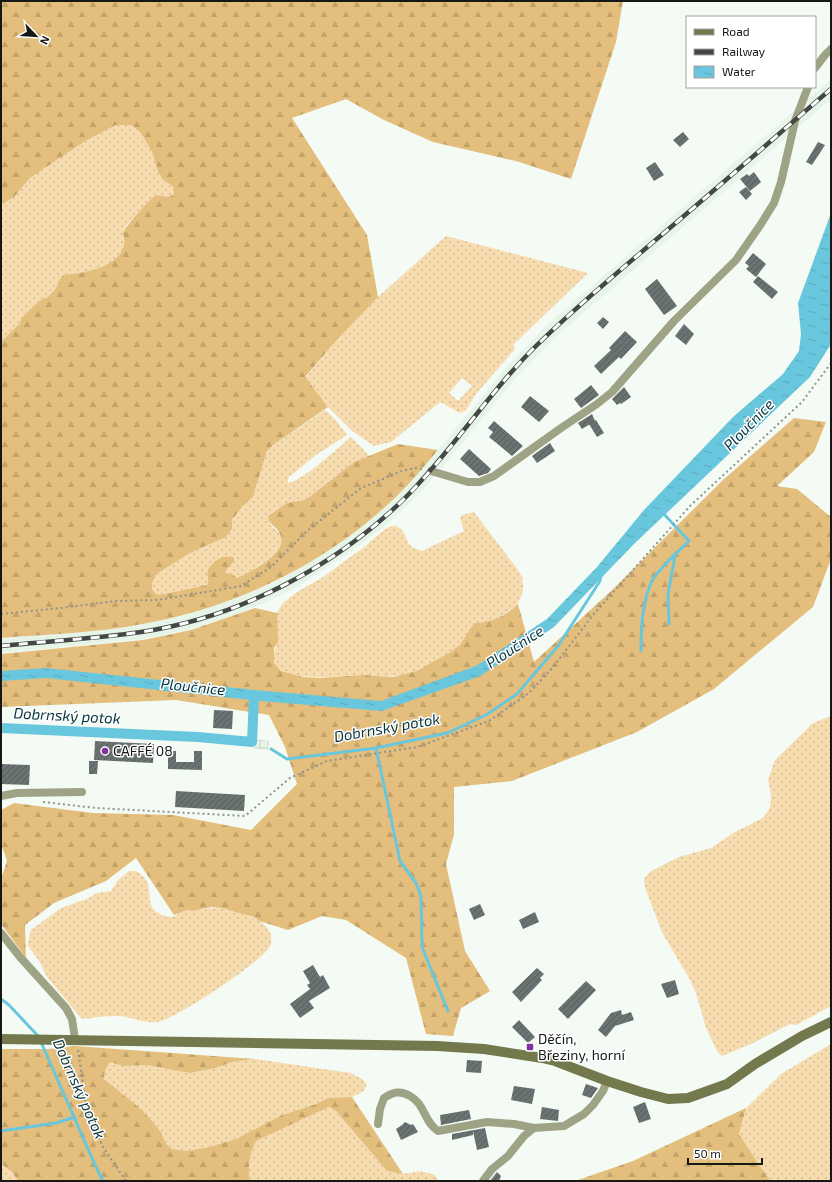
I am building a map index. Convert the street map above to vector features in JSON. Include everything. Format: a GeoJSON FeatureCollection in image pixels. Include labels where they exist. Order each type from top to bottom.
{"type":"FeatureCollection","features":[{"type":"Feature","properties":{"kind":"main road"},"geometry":{"type":"LineString","coordinates":[[1,1039],[75,1039],[429,1046],[484,1049],[555,1061],[607,1081],[668,1099],[688,1098],[727,1084],[755,1064],[802,1036],[831,1022]]}},
{"type":"Feature","properties":{"kind":"street"},"geometry":{"type":"LineString","coordinates":[[816,67],[831,49]]}},
{"type":"Feature","properties":{"kind":"street"},"geometry":{"type":"LineString","coordinates":[[431,471],[468,482],[480,482],[494,476],[612,392],[674,321],[736,260],[761,224],[774,203],[781,182],[795,121],[808,88]]}},
{"type":"Feature","properties":{"kind":"street"},"geometry":{"type":"LineString","coordinates":[[1,796],[17,792],[82,792]]}},
{"type":"Feature","properties":{"kind":"street"},"geometry":{"type":"LineString","coordinates":[[1,933],[20,957],[66,1008],[72,1019],[75,1039]]}},
{"type":"Feature","properties":{"kind":"street"},"geometry":{"type":"LineString","coordinates":[[378,1124],[380,1109],[384,1098],[392,1093],[403,1092],[417,1100],[432,1127],[438,1131],[487,1122],[514,1124],[534,1128],[564,1126],[584,1114],[593,1105],[607,1081]]}},
{"type":"Feature","properties":{"kind":"street"},"geometry":{"type":"LineString","coordinates":[[483,1181],[492,1169],[508,1156],[524,1136],[534,1128]]}},
{"type":"Feature","properties":{"kind":"path"},"geometry":{"type":"LineString","coordinates":[[42,802],[96,808],[245,816],[290,778],[327,762],[417,747],[489,721],[529,693],[553,667],[593,616],[690,506],[802,402],[831,362]]}},
{"type":"Feature","properties":{"kind":"path"},"geometry":{"type":"LineString","coordinates":[[1,614],[116,601],[158,600],[241,586],[271,567],[307,531],[361,488],[379,480],[415,468],[431,471]]}},
{"type":"Feature","properties":{"kind":"path"},"geometry":{"type":"LineString","coordinates":[[75,1039],[81,1065],[87,1111],[103,1147],[126,1181]]}},
{"type":"Feature","properties":{"kind":"shaded area"},"geometry":{"type":"Polygon","coordinates":[[[831,79],[831,99],[558,335],[516,378],[436,475],[411,502],[385,526],[354,550],[300,585],[278,597],[232,616],[191,629],[143,639],[1,653],[1,638],[141,625],[187,615],[227,602],[272,584],[346,538],[376,515],[425,466],[505,369],[548,324],[831,79]]]}},
{"type":"Feature","properties":{"kind":"shaded area"},"geometry":{"type":"Polygon","coordinates":[[[116,125],[131,125],[141,133],[152,152],[158,172],[163,180],[174,186],[174,194],[169,197],[156,195],[133,218],[123,233],[124,245],[121,253],[115,259],[99,268],[80,273],[63,275],[56,288],[48,297],[39,301],[22,317],[19,324],[1,342],[1,205],[14,197],[30,178],[87,140],[116,125]]]}},
{"type":"Feature","properties":{"kind":"shaded area"},"geometry":{"type":"Polygon","coordinates":[[[446,236],[588,273],[513,345],[515,349],[476,394],[466,410],[461,413],[440,402],[391,442],[374,446],[352,431],[328,407],[305,378],[335,342],[378,297],[446,236]],[[462,378],[449,393],[458,401],[472,386],[462,378]]]}},
{"type":"Feature","properties":{"kind":"shaded area"},"geometry":{"type":"Polygon","coordinates":[[[325,410],[335,419],[347,435],[316,455],[288,478],[288,483],[302,477],[351,437],[369,456],[354,462],[308,498],[287,503],[268,516],[271,525],[278,531],[281,537],[281,543],[272,556],[258,567],[237,578],[231,573],[227,574],[225,572],[227,568],[208,576],[209,582],[207,585],[157,595],[152,588],[152,581],[158,573],[190,553],[226,537],[232,529],[232,521],[243,506],[253,497],[267,451],[273,445],[325,410]]]}},
{"type":"Feature","properties":{"kind":"shaded area"},"geometry":{"type":"Polygon","coordinates":[[[474,512],[522,577],[523,591],[517,606],[497,618],[483,624],[474,623],[464,641],[455,650],[418,671],[404,675],[328,677],[301,676],[290,674],[281,670],[275,664],[273,658],[278,641],[276,620],[277,613],[285,601],[290,597],[326,575],[391,526],[400,528],[409,544],[422,551],[464,531],[460,518],[462,515],[474,512]]]}},
{"type":"Feature","properties":{"kind":"shaded area"},"geometry":{"type":"Polygon","coordinates":[[[831,716],[831,1006],[796,1025],[790,1024],[751,1044],[722,1056],[717,1051],[706,1028],[696,993],[690,980],[662,932],[645,888],[644,879],[650,872],[661,866],[679,857],[711,848],[735,832],[763,818],[770,808],[771,795],[768,780],[775,760],[813,723],[831,716]]]}},
{"type":"Feature","properties":{"kind":"shaded area"},"geometry":{"type":"Polygon","coordinates":[[[254,739],[269,741],[268,750],[253,748],[254,739]]]}},
{"type":"Feature","properties":{"kind":"shaded area"},"geometry":{"type":"Polygon","coordinates":[[[129,871],[136,871],[146,880],[151,905],[153,909],[162,915],[171,917],[188,910],[194,911],[214,908],[240,912],[254,918],[269,930],[271,934],[271,944],[269,948],[250,966],[216,990],[182,1011],[158,1022],[147,1022],[117,1016],[104,1016],[86,1019],[81,1018],[47,977],[40,962],[28,946],[31,930],[61,908],[89,898],[96,893],[111,891],[118,880],[129,871]]]}},
{"type":"Feature","properties":{"kind":"shaded area"},"geometry":{"type":"Polygon","coordinates":[[[831,1044],[831,1181],[770,1181],[739,1134],[746,1108],[781,1074],[831,1044]]]}},
{"type":"Feature","properties":{"kind":"shaded area"},"geometry":{"type":"Polygon","coordinates":[[[255,1059],[351,1073],[362,1079],[367,1084],[364,1091],[352,1097],[328,1098],[316,1104],[282,1115],[236,1139],[209,1147],[186,1151],[172,1149],[166,1144],[161,1132],[104,1079],[105,1071],[110,1062],[123,1066],[147,1065],[189,1073],[216,1068],[232,1062],[255,1059]]]}},
{"type":"Feature","properties":{"kind":"shaded area"},"geometry":{"type":"Polygon","coordinates":[[[329,1107],[335,1110],[387,1171],[403,1174],[421,1171],[435,1175],[439,1181],[250,1181],[250,1161],[252,1150],[256,1141],[329,1107]]]}},
{"type":"Feature","properties":{"kind":"shaded area"},"geometry":{"type":"Polygon","coordinates":[[[1,1164],[12,1172],[18,1181],[1,1181],[1,1164]]]}},
{"type":"Feature","properties":{"kind":"green space"},"geometry":{"type":"Polygon","coordinates":[[[1,1],[623,1],[616,42],[571,179],[516,161],[433,142],[384,120],[346,99],[292,118],[367,235],[378,297],[335,342],[305,377],[328,407],[273,445],[267,451],[253,497],[243,506],[232,520],[232,529],[226,537],[190,553],[158,573],[152,583],[152,589],[157,594],[161,595],[207,585],[208,570],[212,564],[227,556],[234,558],[234,561],[225,571],[227,574],[231,573],[237,578],[259,566],[279,548],[281,541],[280,534],[269,521],[268,516],[287,503],[308,498],[354,462],[398,444],[438,450],[393,500],[376,515],[323,554],[295,571],[266,585],[206,609],[125,627],[1,638],[1,342],[19,324],[22,317],[39,301],[48,297],[56,288],[63,275],[80,273],[99,268],[115,259],[121,253],[124,245],[123,233],[128,224],[156,195],[169,197],[174,194],[173,186],[163,180],[158,172],[152,152],[141,133],[131,125],[116,125],[87,140],[30,178],[14,197],[1,205],[1,1]]]}},
{"type":"Feature","properties":{"kind":"green space"},"geometry":{"type":"Polygon","coordinates":[[[794,418],[826,422],[814,452],[777,486],[797,489],[831,517],[831,559],[813,607],[714,689],[637,732],[512,781],[454,787],[454,834],[446,864],[465,951],[490,991],[461,1008],[453,1036],[426,1034],[406,958],[346,920],[322,916],[288,930],[259,921],[254,917],[222,908],[212,907],[193,911],[187,910],[174,915],[136,858],[106,881],[54,903],[25,925],[26,958],[1,924],[1,879],[7,861],[1,844],[1,810],[14,803],[93,813],[173,815],[251,830],[297,784],[285,747],[269,715],[176,700],[1,707],[1,654],[143,640],[191,630],[255,608],[277,613],[278,643],[274,648],[274,663],[281,671],[303,677],[320,678],[363,675],[393,677],[417,671],[449,653],[460,645],[474,623],[486,622],[498,618],[509,612],[518,604],[534,662],[611,591],[724,479],[794,418]]]}},
{"type":"Feature","properties":{"kind":"green space"},"geometry":{"type":"Polygon","coordinates":[[[75,1046],[255,1059],[232,1062],[216,1068],[189,1073],[147,1065],[123,1066],[110,1062],[105,1071],[104,1079],[142,1110],[161,1132],[166,1144],[172,1149],[186,1151],[209,1147],[236,1139],[282,1115],[316,1104],[328,1098],[352,1097],[403,1174],[387,1171],[335,1110],[329,1107],[256,1141],[252,1150],[250,1161],[250,1181],[18,1181],[12,1172],[1,1164],[1,1049],[49,1049],[75,1046]]]}},
{"type":"Feature","properties":{"kind":"green space"},"geometry":{"type":"Polygon","coordinates":[[[746,1108],[739,1134],[770,1181],[575,1181],[633,1161],[746,1108]]]}},
{"type":"Feature","properties":{"kind":"water","name":"Ploučnice"},"geometry":{"type":"Polygon","coordinates":[[[831,213],[831,344],[810,377],[634,544],[554,627],[480,676],[382,711],[260,701],[46,678],[1,681],[1,671],[46,668],[255,690],[381,701],[476,666],[547,619],[597,567],[644,510],[733,417],[783,374],[799,351],[801,334],[798,303],[831,213]]]}},
{"type":"Feature","properties":{"kind":"building"},"geometry":{"type":"Polygon","coordinates":[[[683,132],[689,139],[680,147],[673,140],[683,132]]]}},
{"type":"Feature","properties":{"kind":"building"},"geometry":{"type":"Polygon","coordinates":[[[818,142],[825,145],[812,165],[806,162],[818,142]]]}},
{"type":"Feature","properties":{"kind":"building"},"geometry":{"type":"Polygon","coordinates":[[[655,162],[664,175],[654,181],[646,168],[655,162]]]}},
{"type":"Feature","properties":{"kind":"building"},"geometry":{"type":"Polygon","coordinates":[[[754,172],[761,182],[750,191],[740,179],[747,174],[749,176],[754,172]]]}},
{"type":"Feature","properties":{"kind":"building"},"geometry":{"type":"Polygon","coordinates":[[[746,187],[752,194],[746,200],[739,192],[746,187]]]}},
{"type":"Feature","properties":{"kind":"building"},"geometry":{"type":"Polygon","coordinates":[[[753,253],[766,264],[756,277],[746,269],[749,266],[745,263],[753,253]]]}},
{"type":"Feature","properties":{"kind":"building"},"geometry":{"type":"Polygon","coordinates":[[[758,276],[778,292],[772,299],[753,282],[758,276]]]}},
{"type":"Feature","properties":{"kind":"building"},"geometry":{"type":"Polygon","coordinates":[[[657,279],[677,306],[664,315],[645,289],[657,279]]]}},
{"type":"Feature","properties":{"kind":"building"},"geometry":{"type":"Polygon","coordinates":[[[603,317],[609,322],[603,329],[597,323],[603,317]]]}},
{"type":"Feature","properties":{"kind":"building"},"geometry":{"type":"Polygon","coordinates":[[[684,324],[694,334],[686,345],[675,336],[684,324]]]}},
{"type":"Feature","properties":{"kind":"building"},"geometry":{"type":"Polygon","coordinates":[[[625,331],[637,342],[621,359],[619,357],[601,374],[594,366],[611,350],[609,348],[625,331]]]}},
{"type":"Feature","properties":{"kind":"building"},"geometry":{"type":"Polygon","coordinates":[[[591,385],[599,395],[581,408],[574,399],[591,385]]]}},
{"type":"Feature","properties":{"kind":"building"},"geometry":{"type":"Polygon","coordinates":[[[624,387],[631,397],[617,405],[612,399],[624,387]]]}},
{"type":"Feature","properties":{"kind":"building"},"geometry":{"type":"Polygon","coordinates":[[[530,396],[549,411],[539,422],[521,407],[530,396]]]}},
{"type":"Feature","properties":{"kind":"building"},"geometry":{"type":"Polygon","coordinates":[[[592,414],[595,421],[582,429],[578,423],[592,414]]]}},
{"type":"Feature","properties":{"kind":"building"},"geometry":{"type":"Polygon","coordinates":[[[596,420],[604,433],[597,437],[589,424],[596,420]]]}},
{"type":"Feature","properties":{"kind":"building"},"geometry":{"type":"Polygon","coordinates":[[[494,421],[523,446],[512,456],[489,437],[493,432],[488,428],[494,421]]]}},
{"type":"Feature","properties":{"kind":"building"},"geometry":{"type":"Polygon","coordinates":[[[550,443],[555,451],[537,463],[532,456],[550,443]]]}},
{"type":"Feature","properties":{"kind":"building"},"geometry":{"type":"Polygon","coordinates":[[[469,449],[491,469],[488,473],[479,476],[460,459],[469,449]]]}},
{"type":"Feature","properties":{"kind":"building"},"geometry":{"type":"Polygon","coordinates":[[[214,710],[233,711],[232,729],[213,728],[214,710]]]}},
{"type":"Feature","properties":{"kind":"building"},"geometry":{"type":"Polygon","coordinates":[[[95,741],[154,744],[153,763],[94,760],[95,741]]]}},
{"type":"Feature","properties":{"kind":"building"},"geometry":{"type":"Polygon","coordinates":[[[168,751],[176,751],[176,762],[194,762],[194,751],[202,751],[202,770],[168,769],[168,751]]]}},
{"type":"Feature","properties":{"kind":"building"},"geometry":{"type":"Polygon","coordinates":[[[89,761],[98,761],[97,774],[89,774],[89,761]]]}},
{"type":"Feature","properties":{"kind":"building"},"geometry":{"type":"Polygon","coordinates":[[[1,764],[30,765],[29,785],[1,784],[1,764]]]}},
{"type":"Feature","properties":{"kind":"building"},"geometry":{"type":"Polygon","coordinates":[[[176,791],[245,795],[244,811],[175,807],[176,791]]]}},
{"type":"Feature","properties":{"kind":"building"},"geometry":{"type":"Polygon","coordinates":[[[480,904],[485,915],[474,920],[469,909],[480,904]]]}},
{"type":"Feature","properties":{"kind":"building"},"geometry":{"type":"Polygon","coordinates":[[[535,912],[539,922],[523,929],[519,920],[535,912]]]}},
{"type":"Feature","properties":{"kind":"building"},"geometry":{"type":"Polygon","coordinates":[[[313,965],[320,977],[323,975],[330,988],[309,1001],[314,1008],[300,1018],[290,1004],[310,989],[307,985],[310,983],[303,971],[313,965]]]}},
{"type":"Feature","properties":{"kind":"building"},"geometry":{"type":"Polygon","coordinates":[[[537,968],[544,974],[540,978],[542,980],[521,1002],[512,992],[537,968]]]}},
{"type":"Feature","properties":{"kind":"building"},"geometry":{"type":"Polygon","coordinates":[[[675,980],[679,994],[667,998],[661,984],[675,980]]]}},
{"type":"Feature","properties":{"kind":"building"},"geometry":{"type":"Polygon","coordinates":[[[586,981],[596,990],[568,1019],[558,1009],[586,981]]]}},
{"type":"Feature","properties":{"kind":"building"},"geometry":{"type":"Polygon","coordinates":[[[621,1010],[622,1015],[631,1012],[634,1020],[615,1026],[606,1037],[598,1030],[611,1013],[621,1010]]]}},
{"type":"Feature","properties":{"kind":"building"},"geometry":{"type":"Polygon","coordinates":[[[519,1020],[535,1037],[528,1043],[512,1027],[519,1020]]]}},
{"type":"Feature","properties":{"kind":"building"},"geometry":{"type":"Polygon","coordinates":[[[467,1060],[482,1061],[481,1073],[466,1072],[467,1060]]]}},
{"type":"Feature","properties":{"kind":"building"},"geometry":{"type":"Polygon","coordinates":[[[586,1084],[598,1088],[591,1098],[582,1095],[586,1084]]]}},
{"type":"Feature","properties":{"kind":"building"},"geometry":{"type":"Polygon","coordinates":[[[514,1086],[535,1089],[532,1104],[511,1100],[514,1086]]]}},
{"type":"Feature","properties":{"kind":"building"},"geometry":{"type":"Polygon","coordinates":[[[645,1102],[651,1119],[639,1123],[633,1107],[645,1102]]]}},
{"type":"Feature","properties":{"kind":"building"},"geometry":{"type":"Polygon","coordinates":[[[542,1107],[559,1110],[558,1121],[540,1119],[542,1107]]]}},
{"type":"Feature","properties":{"kind":"building"},"geometry":{"type":"Polygon","coordinates":[[[469,1110],[471,1119],[441,1125],[440,1115],[469,1110]]]}},
{"type":"Feature","properties":{"kind":"building"},"geometry":{"type":"Polygon","coordinates":[[[405,1122],[411,1125],[413,1124],[418,1132],[401,1140],[396,1129],[405,1122]]]}},
{"type":"Feature","properties":{"kind":"building"},"geometry":{"type":"Polygon","coordinates":[[[485,1128],[489,1147],[477,1150],[473,1131],[473,1135],[452,1140],[452,1134],[485,1128]]]}},
{"type":"Feature","properties":{"kind":"building"},"geometry":{"type":"Polygon","coordinates":[[[497,1172],[501,1176],[499,1181],[490,1181],[497,1172]]]}},
{"type":"Feature","properties":{"kind":"waterway"},"geometry":{"type":"LineString","coordinates":[[641,651],[643,617],[648,591],[653,578],[662,567],[689,541],[662,512]]}},
{"type":"Feature","properties":{"kind":"waterway"},"geometry":{"type":"LineString","coordinates":[[669,624],[668,595],[675,555]]}},
{"type":"Feature","properties":{"kind":"waterway","name":"Dobrnský potok"},"geometry":{"type":"LineString","coordinates":[[271,749],[287,759],[376,748],[447,733],[486,715],[517,694],[558,646],[600,581],[601,575]]}},
{"type":"Feature","properties":{"kind":"waterway","name":"Dobrnský potok"},"geometry":{"type":"LineString","coordinates":[[1,728],[198,737],[252,742],[254,695]]}},
{"type":"Feature","properties":{"kind":"waterway"},"geometry":{"type":"LineString","coordinates":[[376,748],[400,861],[416,883],[421,896],[422,947],[448,1011]]}},
{"type":"Feature","properties":{"kind":"waterway","name":"Dobrnský potok"},"geometry":{"type":"LineString","coordinates":[[1,999],[9,1005],[39,1037]]}},
{"type":"Feature","properties":{"kind":"waterway","name":"Dobrnský potok"},"geometry":{"type":"LineString","coordinates":[[41,1042],[103,1181]]}},
{"type":"Feature","properties":{"kind":"waterway"},"geometry":{"type":"LineString","coordinates":[[1,1131],[56,1123],[75,1117]]}},
{"type":"Feature","properties":{"kind":"railway"},"geometry":{"type":"LineString","coordinates":[[1,646],[141,632],[177,625],[213,615],[249,602],[283,586],[348,546],[378,523],[422,480],[503,382],[537,345],[597,290],[831,89]]}},
{"type":"Feature","properties":{"kind":"place","name":"CAFFÉ 08"},"geometry":{"type":"Point","coordinates":[105,751]}},
{"type":"Feature","properties":{"kind":"place","name":"Děčín, Březiny, horní"},"geometry":{"type":"Point","coordinates":[530,1047]}}]}
